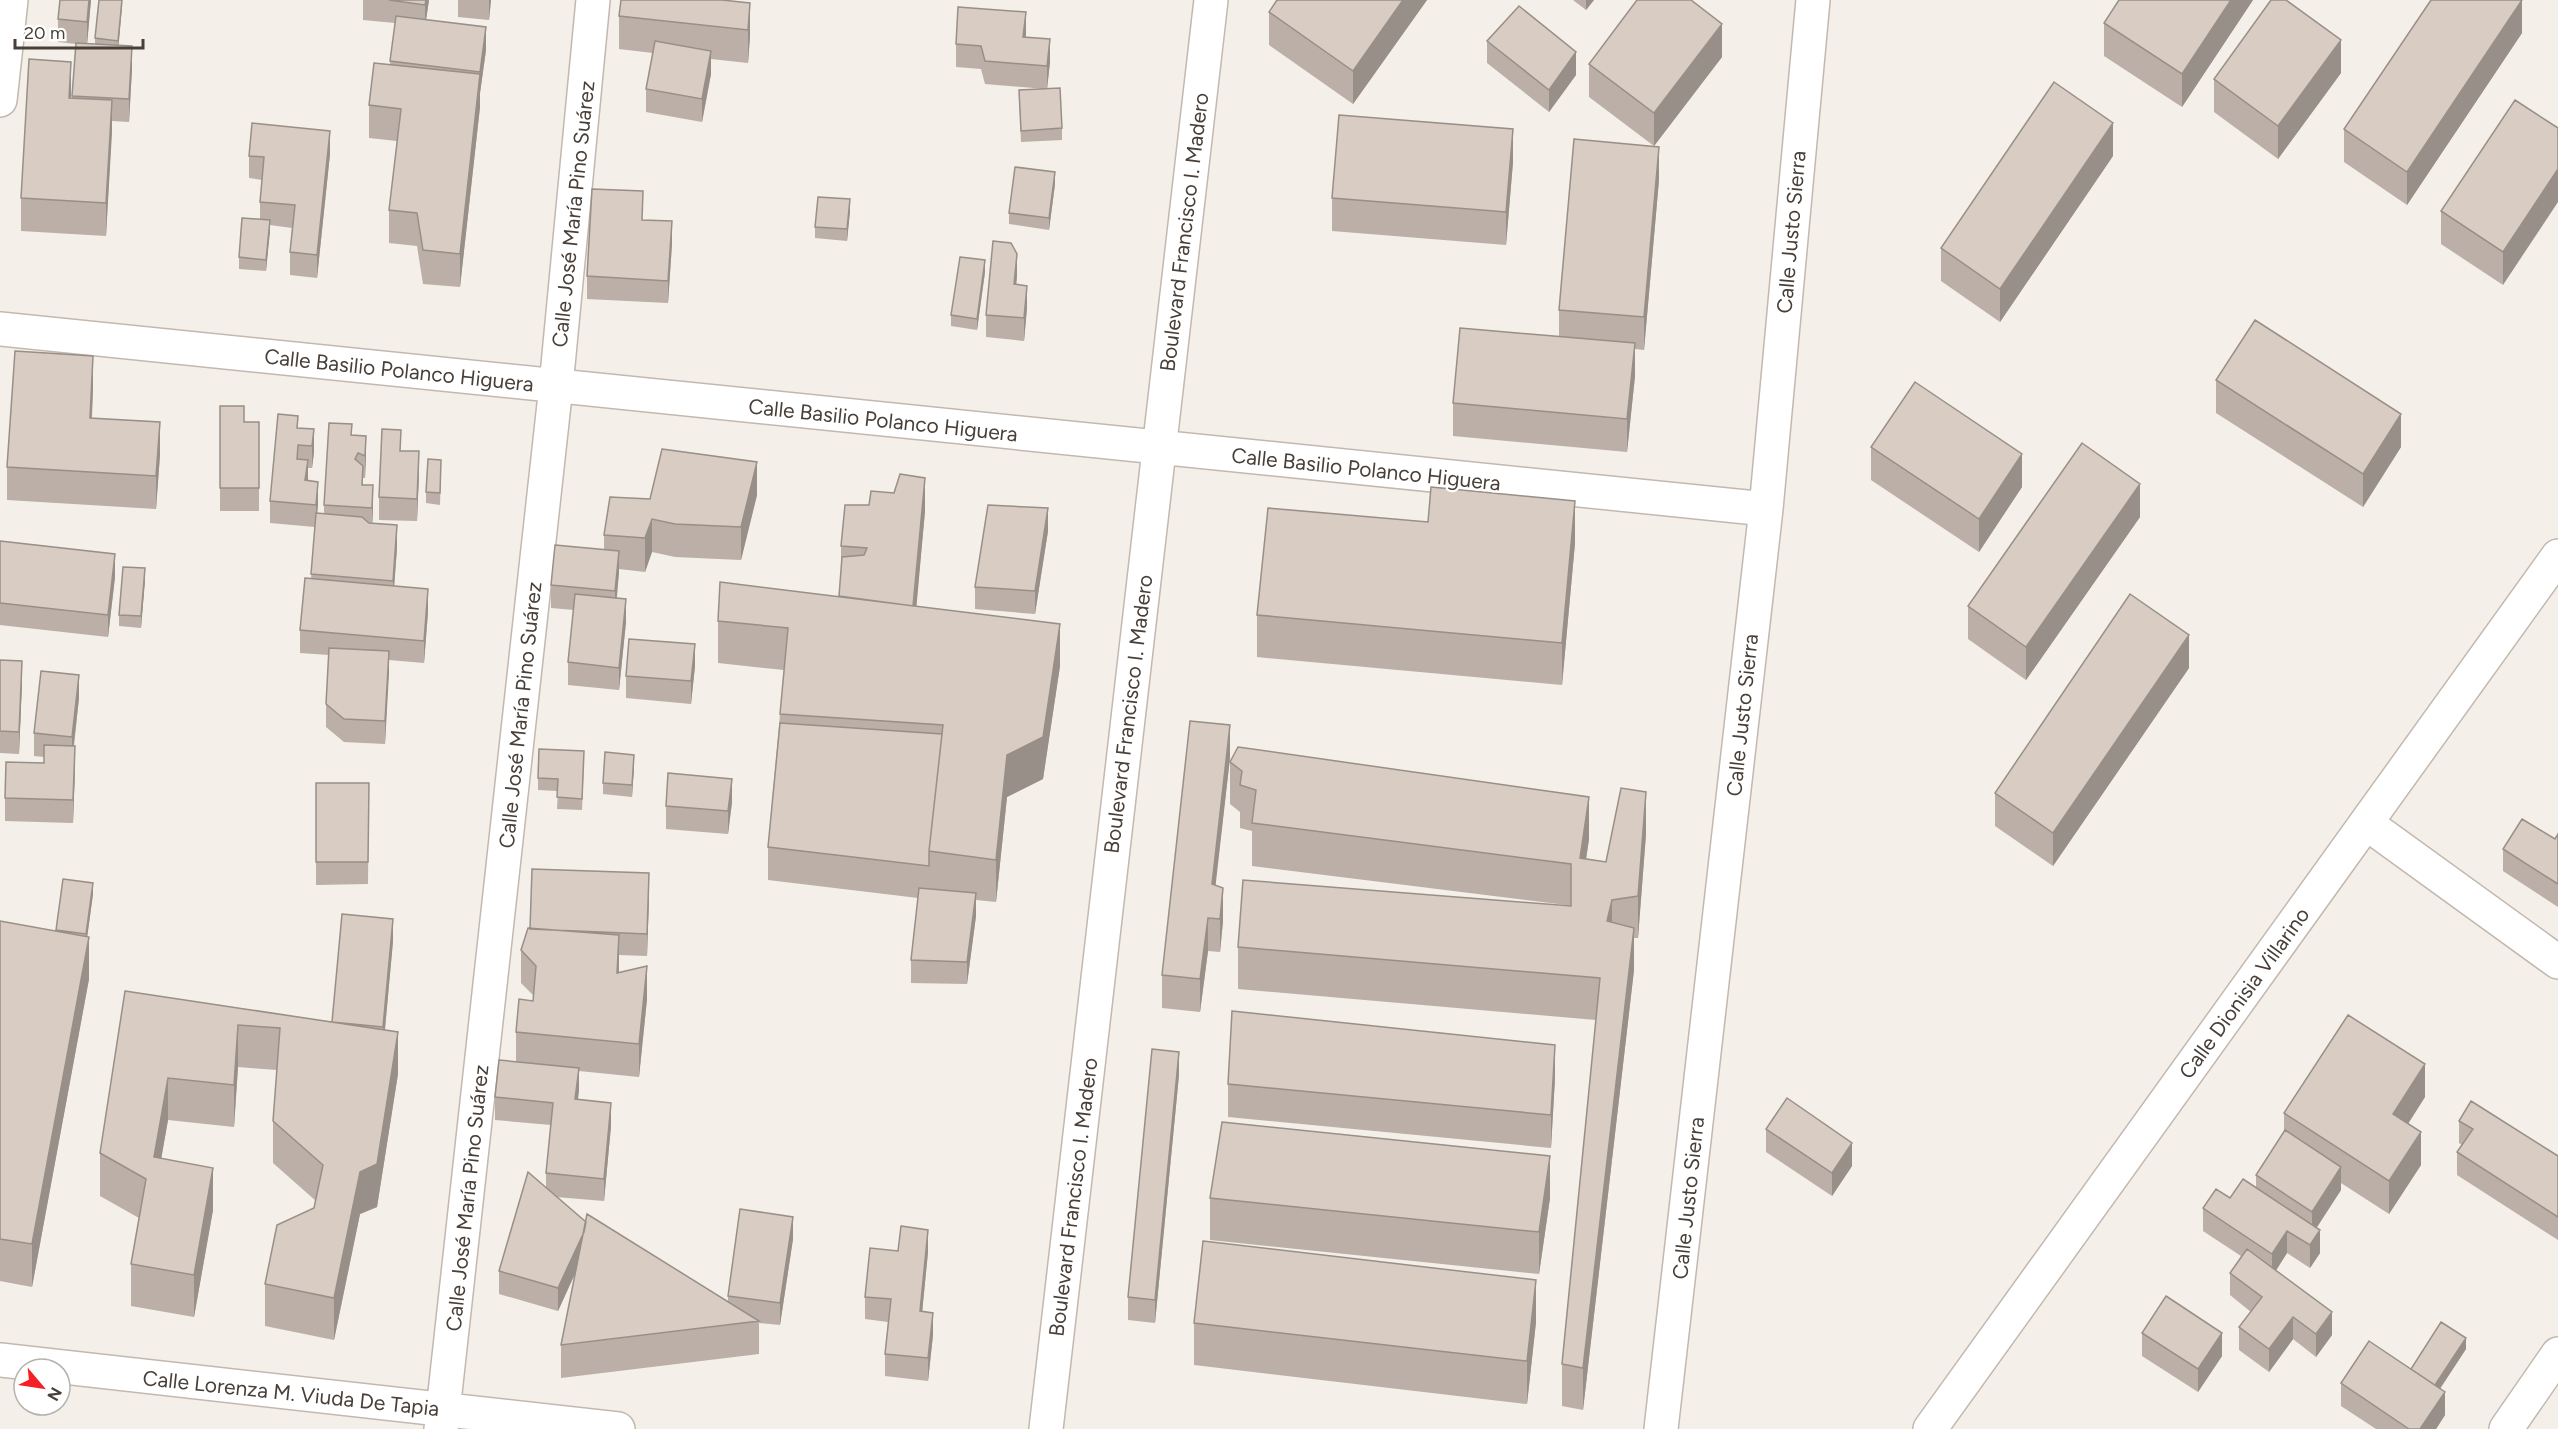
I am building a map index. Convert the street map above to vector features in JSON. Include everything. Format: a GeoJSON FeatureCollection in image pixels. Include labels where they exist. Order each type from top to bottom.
{"type":"FeatureCollection","features":[{"type":"Feature","properties":{"kind":"street"},"geometry":{"type":"LineString","coordinates":[[0,100],[10,0]]}},
{"type":"Feature","properties":{"kind":"street","name":"Calle José María Pino Suárez"},"geometry":{"type":"LineString","coordinates":[[442,1419],[556,386],[593,0]]}},
{"type":"Feature","properties":{"kind":"street","name":"Boulevard Francisco I. Madero"},"geometry":{"type":"LineString","coordinates":[[1047,1429],[1211,0]]}},
{"type":"Feature","properties":{"kind":"street","name":"Calle Justo Sierra"},"geometry":{"type":"LineString","coordinates":[[1661,1429],[1766,509],[1813,0]]}},
{"type":"Feature","properties":{"kind":"street","name":"Calle Basilio Polanco Higuera"},"geometry":{"type":"LineString","coordinates":[[0,329],[1766,509]]}},
{"type":"Feature","properties":{"kind":"street","name":"Calle Dionisia Villarino"},"geometry":{"type":"LineString","coordinates":[[1930,1429],[2558,556]]}},
{"type":"Feature","properties":{"kind":"street"},"geometry":{"type":"LineString","coordinates":[[2366,823],[2558,962]]}},
{"type":"Feature","properties":{"kind":"street"},"geometry":{"type":"LineString","coordinates":[[2506,1429],[2558,1354]]}},
{"type":"Feature","properties":{"kind":"street","name":"Calle Lorenza M. Viuda De Tapia"},"geometry":{"type":"LineString","coordinates":[[0,1360],[442,1419],[618,1429]]}},
{"type":"Feature","properties":{"kind":"building"},"geometry":{"type":"Polygon","coordinates":[[[60,0],[89,0],[87,22],[58,19],[60,0]]]}},
{"type":"Feature","properties":{"kind":"building"},"geometry":{"type":"Polygon","coordinates":[[[99,0],[122,0],[118,41],[95,38],[99,0]]]}},
{"type":"Feature","properties":{"kind":"building"},"geometry":{"type":"Polygon","coordinates":[[[389,0],[426,0],[425,5],[389,0]]]}},
{"type":"Feature","properties":{"kind":"building"},"geometry":{"type":"Polygon","coordinates":[[[621,0],[722,0],[750,3],[748,30],[619,16],[621,0]]]}},
{"type":"Feature","properties":{"kind":"building"},"geometry":{"type":"Polygon","coordinates":[[[1277,0],[1403,0],[1353,71],[1269,12],[1277,0]]]}},
{"type":"Feature","properties":{"kind":"building"},"geometry":{"type":"Polygon","coordinates":[[[1637,0],[1691,0],[1722,24],[1654,113],[1589,64],[1637,0]]]}},
{"type":"Feature","properties":{"kind":"building"},"geometry":{"type":"Polygon","coordinates":[[[2119,0],[2231,0],[2182,74],[2104,23],[2119,0]]]}},
{"type":"Feature","properties":{"kind":"building"},"geometry":{"type":"Polygon","coordinates":[[[2271,0],[2286,0],[2341,40],[2278,126],[2214,79],[2271,0]]]}},
{"type":"Feature","properties":{"kind":"building"},"geometry":{"type":"Polygon","coordinates":[[[2431,0],[2522,0],[2407,172],[2344,129],[2431,0]]]}},
{"type":"Feature","properties":{"kind":"building"},"geometry":{"type":"Polygon","coordinates":[[[1519,6],[1576,52],[1549,90],[1487,41],[1519,6]]]}},
{"type":"Feature","properties":{"kind":"building"},"geometry":{"type":"Polygon","coordinates":[[[958,7],[1026,12],[1023,37],[1050,39],[1047,66],[985,61],[981,46],[956,44],[958,7]]]}},
{"type":"Feature","properties":{"kind":"building"},"geometry":{"type":"Polygon","coordinates":[[[396,16],[486,27],[480,72],[390,61],[396,16]]]}},
{"type":"Feature","properties":{"kind":"building"},"geometry":{"type":"Polygon","coordinates":[[[655,41],[711,51],[702,99],[646,89],[655,41]]]}},
{"type":"Feature","properties":{"kind":"building"},"geometry":{"type":"Polygon","coordinates":[[[76,43],[132,46],[129,99],[72,96],[76,43]]]}},
{"type":"Feature","properties":{"kind":"building"},"geometry":{"type":"Polygon","coordinates":[[[29,59],[71,62],[69,98],[112,100],[106,203],[21,198],[29,59]]]}},
{"type":"Feature","properties":{"kind":"building"},"geometry":{"type":"Polygon","coordinates":[[[374,63],[480,74],[460,254],[423,250],[417,213],[389,210],[401,109],[369,105],[374,63]]]}},
{"type":"Feature","properties":{"kind":"building"},"geometry":{"type":"Polygon","coordinates":[[[2054,82],[2113,123],[2000,289],[1941,248],[2054,82]]]}},
{"type":"Feature","properties":{"kind":"building"},"geometry":{"type":"Polygon","coordinates":[[[1060,88],[1062,128],[1021,131],[1019,90],[1060,88]]]}},
{"type":"Feature","properties":{"kind":"building"},"geometry":{"type":"Polygon","coordinates":[[[2515,100],[2558,128],[2558,169],[2503,252],[2441,211],[2515,100]]]}},
{"type":"Feature","properties":{"kind":"building"},"geometry":{"type":"Polygon","coordinates":[[[1339,115],[1513,129],[1506,212],[1332,198],[1339,115]]]}},
{"type":"Feature","properties":{"kind":"building"},"geometry":{"type":"Polygon","coordinates":[[[252,123],[330,131],[317,255],[290,252],[295,205],[260,202],[264,157],[249,156],[252,123]]]}},
{"type":"Feature","properties":{"kind":"building"},"geometry":{"type":"Polygon","coordinates":[[[1574,139],[1659,147],[1644,317],[1559,310],[1574,139]]]}},
{"type":"Feature","properties":{"kind":"building"},"geometry":{"type":"Polygon","coordinates":[[[1015,167],[1055,172],[1049,218],[1009,213],[1015,167]]]}},
{"type":"Feature","properties":{"kind":"building"},"geometry":{"type":"Polygon","coordinates":[[[592,189],[643,191],[642,220],[672,221],[668,281],[587,276],[592,189]]]}},
{"type":"Feature","properties":{"kind":"building"},"geometry":{"type":"Polygon","coordinates":[[[818,197],[850,199],[847,229],[815,227],[818,197]]]}},
{"type":"Feature","properties":{"kind":"building"},"geometry":{"type":"Polygon","coordinates":[[[242,218],[270,220],[266,260],[239,257],[242,218]]]}},
{"type":"Feature","properties":{"kind":"building"},"geometry":{"type":"Polygon","coordinates":[[[993,241],[1011,243],[1017,254],[1014,284],[1027,286],[1024,318],[986,315],[993,241]]]}},
{"type":"Feature","properties":{"kind":"building"},"geometry":{"type":"Polygon","coordinates":[[[960,257],[985,260],[977,319],[951,315],[960,257]]]}},
{"type":"Feature","properties":{"kind":"building"},"geometry":{"type":"Polygon","coordinates":[[[2255,320],[2401,414],[2363,474],[2216,380],[2255,320]]]}},
{"type":"Feature","properties":{"kind":"building"},"geometry":{"type":"Polygon","coordinates":[[[1460,328],[1635,343],[1627,419],[1453,403],[1460,328]]]}},
{"type":"Feature","properties":{"kind":"building"},"geometry":{"type":"Polygon","coordinates":[[[15,351],[93,356],[90,418],[160,422],[156,476],[7,467],[15,351]]]}},
{"type":"Feature","properties":{"kind":"building"},"geometry":{"type":"Polygon","coordinates":[[[1915,382],[2022,454],[1979,519],[1871,447],[1915,382]]]}},
{"type":"Feature","properties":{"kind":"building"},"geometry":{"type":"Polygon","coordinates":[[[220,406],[244,406],[244,422],[259,422],[259,488],[220,488],[220,406]]]}},
{"type":"Feature","properties":{"kind":"building"},"geometry":{"type":"Polygon","coordinates":[[[278,414],[298,416],[297,428],[314,429],[312,446],[298,445],[297,459],[308,460],[305,480],[318,482],[316,505],[270,501],[278,414]]]}},
{"type":"Feature","properties":{"kind":"building"},"geometry":{"type":"Polygon","coordinates":[[[329,423],[352,424],[351,435],[366,436],[365,456],[358,453],[355,459],[363,466],[362,485],[373,485],[372,508],[324,505],[329,423]]]}},
{"type":"Feature","properties":{"kind":"building"},"geometry":{"type":"Polygon","coordinates":[[[382,429],[401,430],[400,451],[419,451],[417,499],[379,497],[382,429]]]}},
{"type":"Feature","properties":{"kind":"building"},"geometry":{"type":"Polygon","coordinates":[[[2082,443],[2140,484],[2026,647],[1968,606],[2082,443]]]}},
{"type":"Feature","properties":{"kind":"building"},"geometry":{"type":"Polygon","coordinates":[[[662,449],[757,462],[741,527],[675,524],[652,519],[645,538],[604,535],[610,497],[650,499],[662,449]]]}},
{"type":"Feature","properties":{"kind":"building"},"geometry":{"type":"Polygon","coordinates":[[[428,459],[441,460],[440,493],[426,492],[428,459]]]}},
{"type":"Feature","properties":{"kind":"building"},"geometry":{"type":"Polygon","coordinates":[[[900,474],[925,478],[913,606],[839,596],[842,557],[864,555],[867,548],[841,546],[845,505],[869,505],[871,491],[894,493],[900,474]]]}},
{"type":"Feature","properties":{"kind":"building"},"geometry":{"type":"Polygon","coordinates":[[[1431,487],[1575,501],[1562,643],[1257,615],[1268,508],[1428,522],[1431,487]]]}},
{"type":"Feature","properties":{"kind":"building"},"geometry":{"type":"Polygon","coordinates":[[[988,505],[1048,508],[1035,591],[975,587],[988,505]]]}},
{"type":"Feature","properties":{"kind":"building"},"geometry":{"type":"Polygon","coordinates":[[[316,513],[362,517],[369,523],[397,525],[393,581],[311,574],[316,513]]]}},
{"type":"Feature","properties":{"kind":"building"},"geometry":{"type":"Polygon","coordinates":[[[0,541],[115,554],[108,615],[0,603],[0,541]]]}},
{"type":"Feature","properties":{"kind":"building"},"geometry":{"type":"Polygon","coordinates":[[[555,545],[619,551],[615,591],[551,585],[555,545]]]}},
{"type":"Feature","properties":{"kind":"building"},"geometry":{"type":"Polygon","coordinates":[[[123,567],[145,568],[141,616],[119,615],[123,567]]]}},
{"type":"Feature","properties":{"kind":"building"},"geometry":{"type":"Polygon","coordinates":[[[305,578],[428,589],[424,641],[300,630],[305,578]]]}},
{"type":"Feature","properties":{"kind":"building"},"geometry":{"type":"Polygon","coordinates":[[[720,582],[1060,624],[1043,737],[1007,755],[996,860],[929,851],[943,725],[780,714],[788,628],[718,621],[720,582]]]}},
{"type":"Feature","properties":{"kind":"building"},"geometry":{"type":"Polygon","coordinates":[[[575,594],[626,599],[619,668],[568,662],[575,594]]]}},
{"type":"Feature","properties":{"kind":"building"},"geometry":{"type":"Polygon","coordinates":[[[2130,594],[2189,635],[2053,833],[1995,793],[2130,594]]]}},
{"type":"Feature","properties":{"kind":"building"},"geometry":{"type":"Polygon","coordinates":[[[629,639],[695,644],[691,681],[626,676],[629,639]]]}},
{"type":"Feature","properties":{"kind":"building"},"geometry":{"type":"Polygon","coordinates":[[[329,648],[389,651],[385,721],[344,719],[326,704],[329,648]]]}},
{"type":"Feature","properties":{"kind":"building"},"geometry":{"type":"Polygon","coordinates":[[[0,660],[22,661],[19,732],[0,731],[0,660]]]}},
{"type":"Feature","properties":{"kind":"building"},"geometry":{"type":"Polygon","coordinates":[[[41,671],[79,675],[72,737],[34,733],[41,671]]]}},
{"type":"Feature","properties":{"kind":"building"},"geometry":{"type":"Polygon","coordinates":[[[1190,721],[1230,725],[1212,884],[1223,888],[1220,919],[1208,918],[1200,979],[1162,975],[1190,721]]]}},
{"type":"Feature","properties":{"kind":"building"},"geometry":{"type":"Polygon","coordinates":[[[780,723],[942,734],[929,866],[768,847],[780,723]]]}},
{"type":"Feature","properties":{"kind":"building"},"geometry":{"type":"Polygon","coordinates":[[[44,745],[75,746],[73,800],[5,798],[6,762],[44,763],[44,745]]]}},
{"type":"Feature","properties":{"kind":"building"},"geometry":{"type":"Polygon","coordinates":[[[1238,747],[1589,797],[1580,858],[1606,862],[1621,788],[1646,792],[1638,896],[1612,900],[1607,921],[1634,928],[1583,1368],[1562,1364],[1600,978],[1238,947],[1243,880],[1571,906],[1571,864],[1252,823],[1256,790],[1240,785],[1242,771],[1230,762],[1238,747]]]}},
{"type":"Feature","properties":{"kind":"building"},"geometry":{"type":"Polygon","coordinates":[[[539,749],[584,751],[582,799],[557,797],[558,779],[538,778],[539,749]]]}},
{"type":"Feature","properties":{"kind":"building"},"geometry":{"type":"Polygon","coordinates":[[[605,752],[634,755],[632,785],[603,783],[605,752]]]}},
{"type":"Feature","properties":{"kind":"building"},"geometry":{"type":"Polygon","coordinates":[[[668,773],[732,779],[728,811],[666,806],[668,773]]]}},
{"type":"Feature","properties":{"kind":"building"},"geometry":{"type":"Polygon","coordinates":[[[316,783],[369,783],[368,862],[316,862],[316,783]]]}},
{"type":"Feature","properties":{"kind":"building"},"geometry":{"type":"Polygon","coordinates":[[[2522,819],[2555,839],[2558,834],[2558,884],[2503,849],[2522,819]]]}},
{"type":"Feature","properties":{"kind":"building"},"geometry":{"type":"Polygon","coordinates":[[[532,869],[649,873],[647,934],[530,929],[532,869]]]}},
{"type":"Feature","properties":{"kind":"building"},"geometry":{"type":"Polygon","coordinates":[[[63,879],[93,883],[86,934],[56,930],[63,879]]]}},
{"type":"Feature","properties":{"kind":"building"},"geometry":{"type":"Polygon","coordinates":[[[919,888],[976,893],[967,962],[911,960],[919,888]]]}},
{"type":"Feature","properties":{"kind":"building"},"geometry":{"type":"Polygon","coordinates":[[[342,914],[393,919],[383,1027],[332,1022],[342,914]]]}},
{"type":"Feature","properties":{"kind":"building"},"geometry":{"type":"Polygon","coordinates":[[[0,921],[89,937],[32,1244],[0,1239],[0,921]]]}},
{"type":"Feature","properties":{"kind":"building"},"geometry":{"type":"Polygon","coordinates":[[[528,928],[619,935],[617,973],[647,966],[639,1044],[516,1032],[519,999],[533,1001],[536,966],[521,950],[528,928]]]}},
{"type":"Feature","properties":{"kind":"building"},"geometry":{"type":"Polygon","coordinates":[[[125,991],[398,1032],[377,1164],[360,1172],[334,1298],[265,1284],[277,1225],[314,1208],[323,1165],[273,1121],[280,1028],[238,1025],[234,1085],[168,1078],[154,1157],[213,1168],[194,1275],[131,1264],[146,1179],[100,1153],[125,991]]]}},
{"type":"Feature","properties":{"kind":"building"},"geometry":{"type":"Polygon","coordinates":[[[1232,1011],[1555,1045],[1551,1115],[1228,1084],[1232,1011]]]}},
{"type":"Feature","properties":{"kind":"building"},"geometry":{"type":"Polygon","coordinates":[[[2348,1015],[2425,1064],[2393,1114],[2421,1132],[2389,1181],[2284,1113],[2348,1015]]]}},
{"type":"Feature","properties":{"kind":"building"},"geometry":{"type":"Polygon","coordinates":[[[1152,1049],[1179,1052],[1155,1300],[1128,1297],[1152,1049]]]}},
{"type":"Feature","properties":{"kind":"building"},"geometry":{"type":"Polygon","coordinates":[[[499,1060],[579,1068],[575,1099],[611,1103],[604,1179],[546,1173],[553,1103],[495,1097],[499,1060]]]}},
{"type":"Feature","properties":{"kind":"building"},"geometry":{"type":"Polygon","coordinates":[[[1787,1098],[1852,1143],[1832,1173],[1766,1129],[1787,1098]]]}},
{"type":"Feature","properties":{"kind":"building"},"geometry":{"type":"Polygon","coordinates":[[[2471,1101],[2558,1156],[2558,1217],[2457,1152],[2473,1129],[2459,1121],[2471,1101]]]}},
{"type":"Feature","properties":{"kind":"building"},"geometry":{"type":"Polygon","coordinates":[[[1222,1122],[1550,1156],[1539,1232],[1210,1198],[1222,1122]]]}},
{"type":"Feature","properties":{"kind":"building"},"geometry":{"type":"Polygon","coordinates":[[[2285,1130],[2341,1167],[2312,1212],[2256,1175],[2285,1130]]]}},
{"type":"Feature","properties":{"kind":"building"},"geometry":{"type":"Polygon","coordinates":[[[528,1172],[586,1222],[584,1232],[558,1288],[499,1271],[528,1172]]]}},
{"type":"Feature","properties":{"kind":"building"},"geometry":{"type":"Polygon","coordinates":[[[2243,1179],[2320,1230],[2310,1245],[2287,1231],[2272,1254],[2203,1208],[2216,1189],[2230,1198],[2243,1179]]]}},
{"type":"Feature","properties":{"kind":"building"},"geometry":{"type":"Polygon","coordinates":[[[740,1209],[793,1217],[780,1303],[728,1296],[740,1209]]]}},
{"type":"Feature","properties":{"kind":"building"},"geometry":{"type":"Polygon","coordinates":[[[587,1214],[759,1321],[561,1345],[587,1214]]]}},
{"type":"Feature","properties":{"kind":"building"},"geometry":{"type":"Polygon","coordinates":[[[901,1226],[928,1230],[920,1311],[933,1313],[928,1358],[885,1354],[891,1299],[865,1297],[870,1248],[898,1251],[901,1226]]]}},
{"type":"Feature","properties":{"kind":"building"},"geometry":{"type":"Polygon","coordinates":[[[1203,1241],[1536,1280],[1527,1361],[1194,1323],[1203,1241]]]}},
{"type":"Feature","properties":{"kind":"building"},"geometry":{"type":"Polygon","coordinates":[[[2247,1249],[2332,1312],[2316,1334],[2293,1317],[2269,1349],[2239,1327],[2262,1297],[2230,1273],[2247,1249]]]}},
{"type":"Feature","properties":{"kind":"building"},"geometry":{"type":"Polygon","coordinates":[[[2166,1296],[2222,1333],[2198,1369],[2142,1333],[2166,1296]]]}},
{"type":"Feature","properties":{"kind":"building"},"geometry":{"type":"Polygon","coordinates":[[[2441,1322],[2466,1338],[2435,1385],[2411,1369],[2441,1322]]]}},
{"type":"Feature","properties":{"kind":"building"},"geometry":{"type":"Polygon","coordinates":[[[2369,1341],[2445,1392],[2420,1429],[2409,1429],[2341,1383],[2369,1341]]]}}]}
